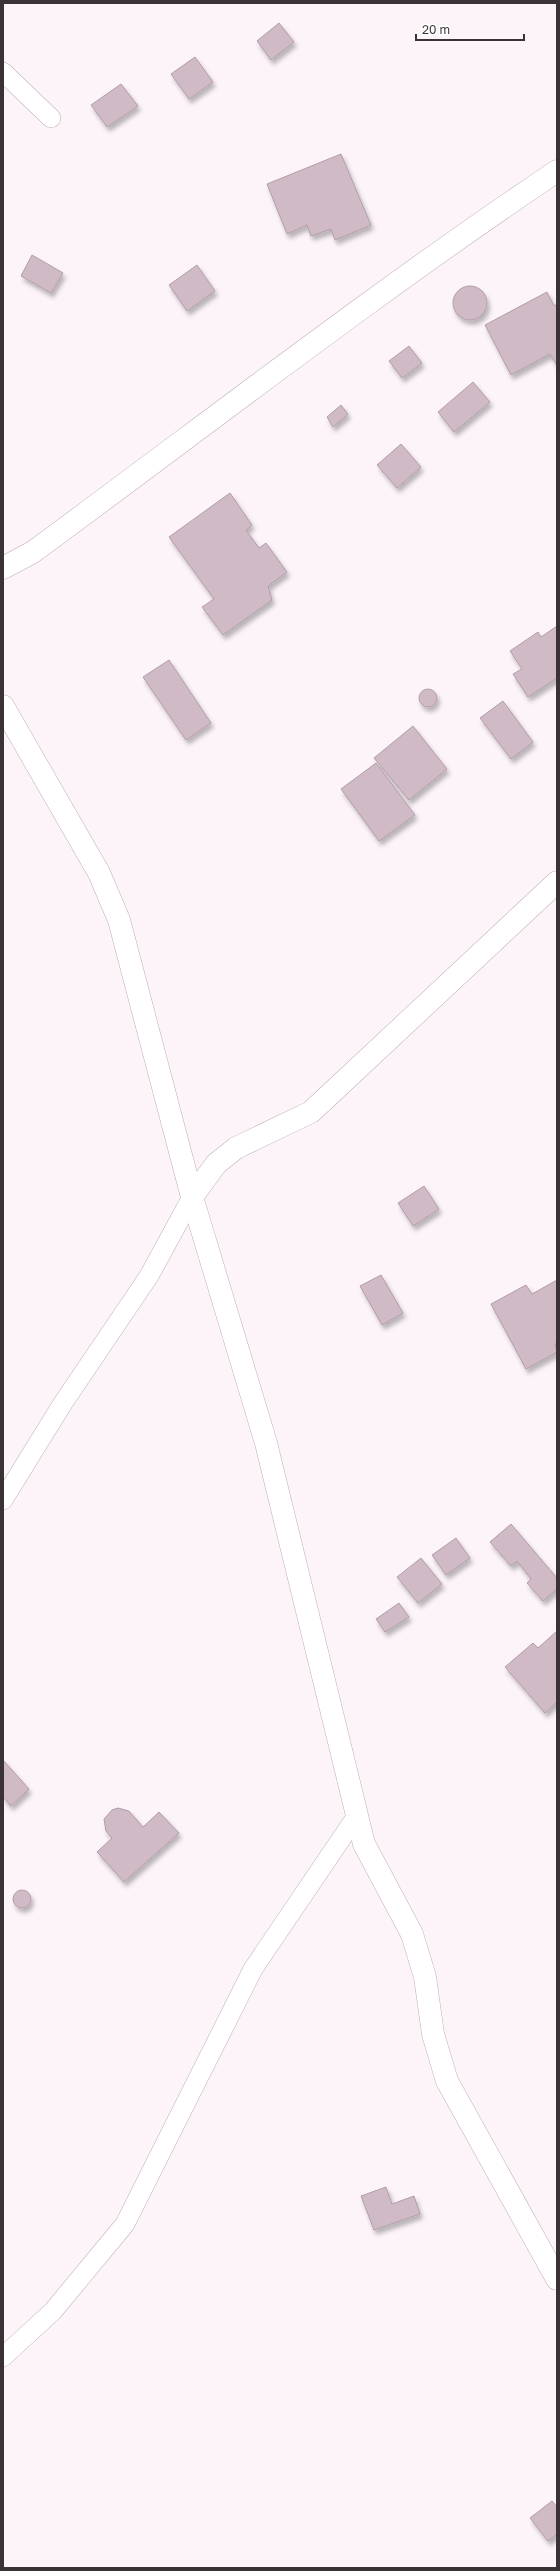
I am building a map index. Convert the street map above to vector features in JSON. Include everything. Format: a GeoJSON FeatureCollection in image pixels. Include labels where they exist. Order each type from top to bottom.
{"type":"FeatureCollection","features":[{"type":"Feature","properties":{"kind":"street"},"geometry":{"type":"LineString","coordinates":[[3,568],[33,552],[346,318],[452,241],[557,171]]}},
{"type":"Feature","properties":{"kind":"street"},"geometry":{"type":"LineString","coordinates":[[3,706],[99,873],[119,920],[192,1198],[266,1443],[356,1817],[364,1844],[412,1934],[425,1977],[433,2034],[447,2081],[557,2279]]}},
{"type":"Feature","properties":{"kind":"street"},"geometry":{"type":"LineString","coordinates":[[192,1198],[216,1164],[236,1148],[311,1112],[557,882]]}},
{"type":"Feature","properties":{"kind":"lane"},"geometry":{"type":"LineString","coordinates":[[3,72],[51,118]]}},
{"type":"Feature","properties":{"kind":"lane"},"geometry":{"type":"LineString","coordinates":[[3,1500],[63,1403],[149,1276],[192,1198]]}},
{"type":"Feature","properties":{"kind":"lane"},"geometry":{"type":"LineString","coordinates":[[3,2357],[53,2312],[125,2224],[253,1969],[356,1817]]}},
{"type":"Feature","properties":{"kind":"building"},"geometry":{"type":"Polygon","coordinates":[[[279,23],[294,42],[271,60],[257,41],[279,23]]]}},
{"type":"Feature","properties":{"kind":"building"},"geometry":{"type":"Polygon","coordinates":[[[195,57],[213,82],[189,99],[171,74],[195,57]]]}},
{"type":"Feature","properties":{"kind":"building"},"geometry":{"type":"Polygon","coordinates":[[[121,84],[138,106],[107,127],[91,105],[121,84]]]}},
{"type":"Feature","properties":{"kind":"building"},"geometry":{"type":"Polygon","coordinates":[[[341,154],[371,225],[335,240],[331,229],[311,236],[307,225],[287,234],[267,184],[341,154]]]}},
{"type":"Feature","properties":{"kind":"building"},"geometry":{"type":"Polygon","coordinates":[[[32,255],[63,273],[51,293],[21,276],[32,255]]]}},
{"type":"Feature","properties":{"kind":"building"},"geometry":{"type":"Polygon","coordinates":[[[197,265],[215,291],[187,311],[169,285],[197,265]]]}},
{"type":"Feature","properties":{"kind":"building"},"geometry":{"type":"Polygon","coordinates":[[[467,286],[473,286],[477,287],[484,293],[487,303],[486,310],[480,317],[473,320],[467,320],[463,319],[456,313],[453,306],[453,300],[454,296],[460,289],[467,286]]]}},
{"type":"Feature","properties":{"kind":"building"},"geometry":{"type":"Polygon","coordinates":[[[547,292],[554,306],[557,304],[557,365],[550,354],[511,375],[485,325],[547,292]]]}},
{"type":"Feature","properties":{"kind":"building"},"geometry":{"type":"Polygon","coordinates":[[[409,346],[422,363],[402,378],[389,361],[409,346]]]}},
{"type":"Feature","properties":{"kind":"building"},"geometry":{"type":"Polygon","coordinates":[[[473,382],[490,402],[454,432],[438,412],[473,382]]]}},
{"type":"Feature","properties":{"kind":"building"},"geometry":{"type":"Polygon","coordinates":[[[341,405],[348,414],[333,427],[327,417],[341,405]]]}},
{"type":"Feature","properties":{"kind":"building"},"geometry":{"type":"Polygon","coordinates":[[[401,444],[421,467],[397,488],[377,465],[401,444]]]}},
{"type":"Feature","properties":{"kind":"building"},"geometry":{"type":"Polygon","coordinates":[[[230,493],[252,525],[246,530],[259,548],[266,543],[287,572],[268,586],[272,600],[223,635],[202,607],[214,599],[169,537],[230,493]]]}},
{"type":"Feature","properties":{"kind":"building"},"geometry":{"type":"Polygon","coordinates":[[[557,626],[557,678],[528,697],[513,674],[522,669],[510,651],[538,632],[541,637],[557,626]]]}},
{"type":"Feature","properties":{"kind":"building"},"geometry":{"type":"Polygon","coordinates":[[[169,660],[211,723],[186,740],[143,677],[169,660]]]}},
{"type":"Feature","properties":{"kind":"building"},"geometry":{"type":"Polygon","coordinates":[[[428,689],[434,692],[437,698],[434,704],[428,707],[422,704],[419,698],[422,692],[428,689]]]}},
{"type":"Feature","properties":{"kind":"building"},"geometry":{"type":"Polygon","coordinates":[[[503,701],[533,742],[511,759],[480,718],[503,701]]]}},
{"type":"Feature","properties":{"kind":"building"},"geometry":{"type":"Polygon","coordinates":[[[413,726],[447,769],[409,800],[374,758],[413,726]]]}},
{"type":"Feature","properties":{"kind":"building"},"geometry":{"type":"Polygon","coordinates":[[[376,763],[415,815],[379,841],[341,789],[376,763]]]}},
{"type":"Feature","properties":{"kind":"building"},"geometry":{"type":"Polygon","coordinates":[[[424,1186],[439,1209],[413,1226],[398,1203],[424,1186]]]}},
{"type":"Feature","properties":{"kind":"building"},"geometry":{"type":"Polygon","coordinates":[[[381,1275],[403,1313],[382,1325],[360,1286],[381,1275]]]}},
{"type":"Feature","properties":{"kind":"building"},"geometry":{"type":"Polygon","coordinates":[[[557,1280],[557,1343],[555,1344],[557,1352],[526,1369],[491,1304],[526,1285],[532,1294],[557,1280]]]}},
{"type":"Feature","properties":{"kind":"building"},"geometry":{"type":"Polygon","coordinates":[[[511,1524],[557,1578],[557,1589],[543,1601],[527,1583],[531,1579],[517,1561],[511,1566],[490,1542],[511,1524]]]}},
{"type":"Feature","properties":{"kind":"building"},"geometry":{"type":"Polygon","coordinates":[[[456,1538],[470,1558],[446,1575],[432,1555],[456,1538]]]}},
{"type":"Feature","properties":{"kind":"building"},"geometry":{"type":"Polygon","coordinates":[[[421,1558],[442,1584],[418,1603],[397,1577],[421,1558]]]}},
{"type":"Feature","properties":{"kind":"building"},"geometry":{"type":"Polygon","coordinates":[[[399,1603],[409,1617],[385,1632],[376,1619],[399,1603]]]}},
{"type":"Feature","properties":{"kind":"building"},"geometry":{"type":"Polygon","coordinates":[[[557,1631],[557,1702],[545,1713],[505,1667],[533,1643],[538,1648],[557,1631]]]}},
{"type":"Feature","properties":{"kind":"building"},"geometry":{"type":"Polygon","coordinates":[[[3,1760],[29,1789],[11,1806],[3,1797],[3,1760]]]}},
{"type":"Feature","properties":{"kind":"building"},"geometry":{"type":"Polygon","coordinates":[[[118,1808],[129,1811],[143,1827],[159,1812],[179,1833],[124,1882],[97,1852],[112,1838],[106,1831],[104,1819],[112,1810],[118,1808]]]}},
{"type":"Feature","properties":{"kind":"building"},"geometry":{"type":"Polygon","coordinates":[[[22,1890],[28,1893],[31,1899],[28,1905],[22,1908],[16,1905],[13,1899],[16,1893],[22,1890]]]}},
{"type":"Feature","properties":{"kind":"building"},"geometry":{"type":"Polygon","coordinates":[[[386,2187],[392,2204],[414,2196],[420,2214],[374,2230],[361,2196],[386,2187]]]}},
{"type":"Feature","properties":{"kind":"building"},"geometry":{"type":"Polygon","coordinates":[[[552,2501],[557,2507],[557,2534],[548,2541],[530,2518],[552,2501]]]}}]}
